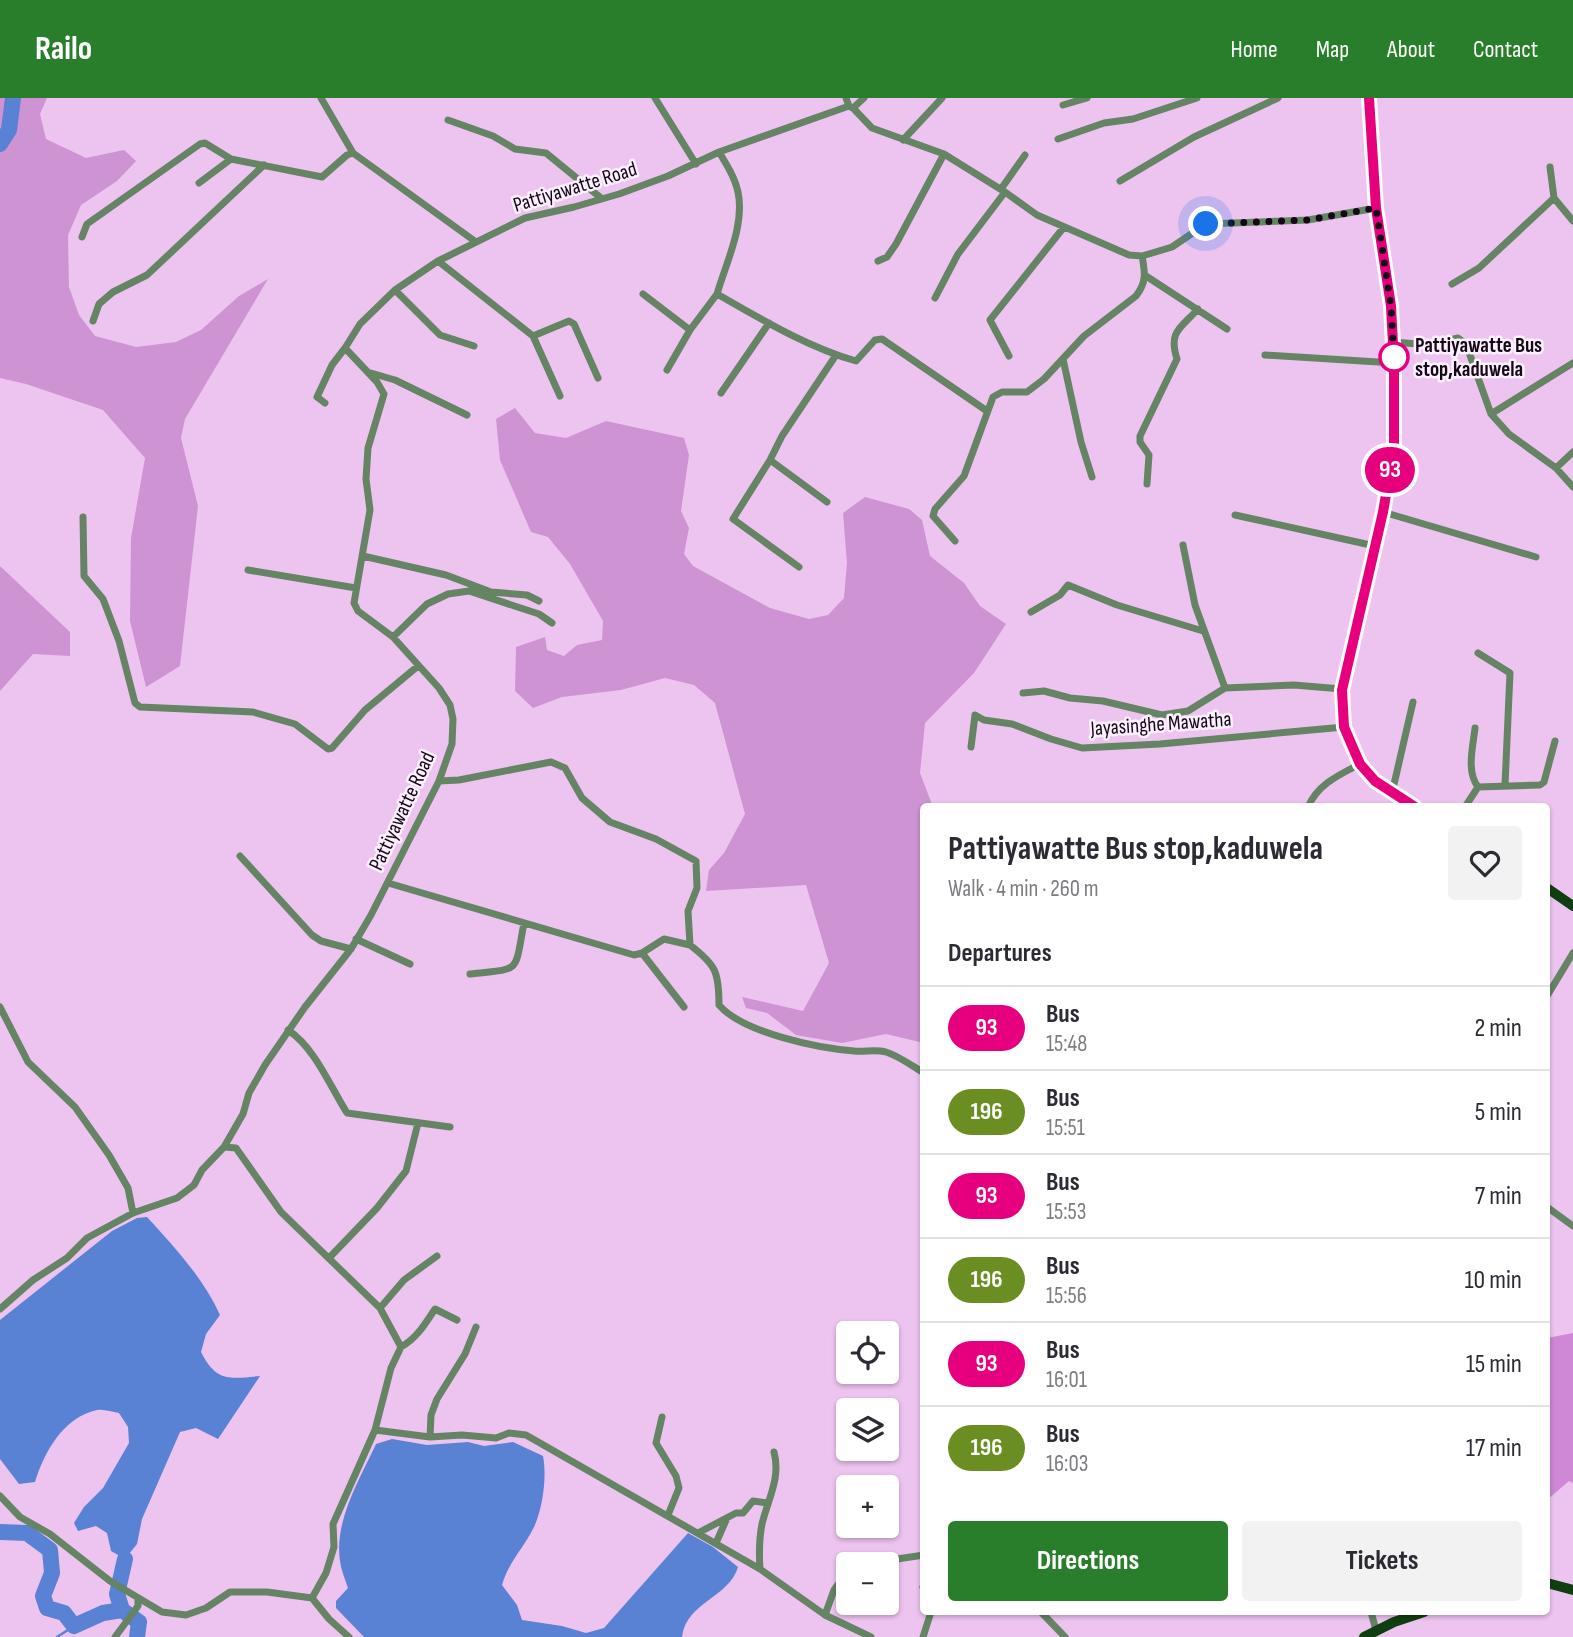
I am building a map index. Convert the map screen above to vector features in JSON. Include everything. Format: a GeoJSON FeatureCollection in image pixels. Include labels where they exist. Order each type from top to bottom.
{"type":"FeatureCollection","features":[{"type":"Feature","properties":{"kind":"main road"},"geometry":{"type":"LineString","coordinates":[[1369,98],[1376,208],[1391,306],[1394,449],[1383,512],[1342,690],[1344,727],[1360,764],[1375,781],[1408,803]]}},
{"type":"Feature","properties":{"kind":"main road"},"geometry":{"type":"LineString","coordinates":[[1550,890],[1573,906]]}},
{"type":"Feature","properties":{"kind":"main road"},"geometry":{"type":"LineString","coordinates":[[1550,1584],[1573,1590]]}},
{"type":"Feature","properties":{"kind":"main road"},"geometry":{"type":"LineString","coordinates":[[1363,1637],[1416,1615]]}},
{"type":"Feature","properties":{"kind":"street"},"geometry":{"type":"LineString","coordinates":[[321,98],[353,153],[476,242]]}},
{"type":"Feature","properties":{"kind":"street"},"geometry":{"type":"LineString","coordinates":[[655,98],[696,164]]}},
{"type":"Feature","properties":{"kind":"street"},"geometry":{"type":"LineString","coordinates":[[864,98],[849,104],[872,128],[944,154],[1003,190],[1037,215],[1129,256],[1142,256],[1172,247],[1206,224],[1308,220],[1376,208]]}},
{"type":"Feature","properties":{"kind":"street"},"geometry":{"type":"LineString","coordinates":[[903,141],[942,98]]}},
{"type":"Feature","properties":{"kind":"street"},"geometry":{"type":"LineString","coordinates":[[1063,105],[1087,98]]}},
{"type":"Feature","properties":{"kind":"street"},"geometry":{"type":"LineString","coordinates":[[1058,139],[1104,123],[1133,119],[1197,98]]}},
{"type":"Feature","properties":{"kind":"street"},"geometry":{"type":"LineString","coordinates":[[1120,181],[1194,137],[1278,98]]}},
{"type":"Feature","properties":{"kind":"street","name":"Pattiyawatte Road"},"geometry":{"type":"LineString","coordinates":[[325,403],[317,397],[332,365],[360,324],[395,290],[438,261],[524,218],[619,194],[696,164],[719,152],[849,104]]}},
{"type":"Feature","properties":{"kind":"street"},"geometry":{"type":"LineString","coordinates":[[448,120],[493,136],[515,149],[546,153],[601,198]]}},
{"type":"Feature","properties":{"kind":"street"},"geometry":{"type":"LineString","coordinates":[[82,237],[87,224],[200,144],[205,143],[231,159],[322,177],[353,153]]}},
{"type":"Feature","properties":{"kind":"street"},"geometry":{"type":"LineString","coordinates":[[667,370],[690,330],[717,294],[738,221],[738,193],[730,169],[719,152]]}},
{"type":"Feature","properties":{"kind":"street"},"geometry":{"type":"LineString","coordinates":[[878,261],[887,257],[896,244],[944,154]]}},
{"type":"Feature","properties":{"kind":"street"},"geometry":{"type":"LineString","coordinates":[[935,298],[958,254],[1026,155]]}},
{"type":"Feature","properties":{"kind":"street"},"geometry":{"type":"LineString","coordinates":[[198,183],[231,159]]}},
{"type":"Feature","properties":{"kind":"street"},"geometry":{"type":"LineString","coordinates":[[93,321],[99,304],[113,292],[146,275],[264,165]]}},
{"type":"Feature","properties":{"kind":"street"},"geometry":{"type":"LineString","coordinates":[[1550,167],[1554,198],[1573,221]]}},
{"type":"Feature","properties":{"kind":"street"},"geometry":{"type":"LineString","coordinates":[[1452,284],[1479,268],[1554,198]]}},
{"type":"Feature","properties":{"kind":"street"},"geometry":{"type":"LineString","coordinates":[[1009,356],[990,320],[1064,227]]}},
{"type":"Feature","properties":{"kind":"street"},"geometry":{"type":"LineString","coordinates":[[955,541],[933,516],[934,509],[964,477],[993,397],[1002,392],[1027,391],[1044,379],[1084,336],[1136,296],[1146,276],[1142,256]]}},
{"type":"Feature","properties":{"kind":"street"},"geometry":{"type":"LineString","coordinates":[[438,261],[533,336],[560,396]]}},
{"type":"Feature","properties":{"kind":"street"},"geometry":{"type":"LineString","coordinates":[[1146,276],[1227,329]]}},
{"type":"Feature","properties":{"kind":"street"},"geometry":{"type":"LineString","coordinates":[[395,290],[440,335],[474,346]]}},
{"type":"Feature","properties":{"kind":"street"},"geometry":{"type":"LineString","coordinates":[[643,294],[690,330]]}},
{"type":"Feature","properties":{"kind":"street"},"geometry":{"type":"LineString","coordinates":[[717,294],[769,323],[836,355],[856,361],[875,340],[882,339],[987,411]]}},
{"type":"Feature","properties":{"kind":"street"},"geometry":{"type":"LineString","coordinates":[[1147,484],[1149,454],[1139,436],[1177,359],[1173,346],[1174,335],[1198,309]]}},
{"type":"Feature","properties":{"kind":"street"},"geometry":{"type":"LineString","coordinates":[[533,336],[569,321],[573,324],[598,378]]}},
{"type":"Feature","properties":{"kind":"street"},"geometry":{"type":"LineString","coordinates":[[721,393],[769,323]]}},
{"type":"Feature","properties":{"kind":"street"},"geometry":{"type":"LineString","coordinates":[[1393,342],[1430,345],[1458,338],[1466,344],[1491,414],[1508,434],[1556,468],[1573,487]]}},
{"type":"Feature","properties":{"kind":"street"},"geometry":{"type":"LineString","coordinates":[[248,570],[356,588],[370,510],[366,479],[368,448],[384,394],[377,382],[345,348]]}},
{"type":"Feature","properties":{"kind":"street"},"geometry":{"type":"LineString","coordinates":[[799,567],[733,519],[782,436],[836,355]]}},
{"type":"Feature","properties":{"kind":"street"},"geometry":{"type":"LineString","coordinates":[[1265,355],[1394,363]]}},
{"type":"Feature","properties":{"kind":"street"},"geometry":{"type":"LineString","coordinates":[[1063,359],[1081,442],[1092,477]]}},
{"type":"Feature","properties":{"kind":"street"},"geometry":{"type":"LineString","coordinates":[[1491,414],[1573,363]]}},
{"type":"Feature","properties":{"kind":"street"},"geometry":{"type":"LineString","coordinates":[[367,372],[395,380],[467,415]]}},
{"type":"Feature","properties":{"kind":"street"},"geometry":{"type":"LineString","coordinates":[[1556,468],[1573,452]]}},
{"type":"Feature","properties":{"kind":"street"},"geometry":{"type":"LineString","coordinates":[[770,460],[827,502]]}},
{"type":"Feature","properties":{"kind":"street"},"geometry":{"type":"LineString","coordinates":[[1383,512],[1536,557]]}},
{"type":"Feature","properties":{"kind":"street"},"geometry":{"type":"LineString","coordinates":[[1235,515],[1375,546]]}},
{"type":"Feature","properties":{"kind":"street"},"geometry":{"type":"LineString","coordinates":[[83,517],[85,576],[103,599],[119,642],[135,703],[140,707],[253,712],[295,724],[328,749],[332,748],[365,709],[418,666]]}},
{"type":"Feature","properties":{"kind":"street"},"geometry":{"type":"LineString","coordinates":[[1183,545],[1195,606],[1225,688]]}},
{"type":"Feature","properties":{"kind":"street"},"geometry":{"type":"LineString","coordinates":[[363,556],[446,575],[491,592],[527,595],[539,601]]}},
{"type":"Feature","properties":{"kind":"street"},"geometry":{"type":"LineString","coordinates":[[1031,612],[1060,595],[1068,585],[1117,605],[1203,631]]}},
{"type":"Feature","properties":{"kind":"street","name":"Pattiyawatte Road"},"geometry":{"type":"LineString","coordinates":[[0,1309],[33,1280],[67,1258],[88,1238],[133,1213],[177,1198],[194,1185],[202,1170],[224,1147],[243,1114],[248,1093],[288,1030],[351,948],[439,781],[452,744],[450,705],[439,688],[393,637],[358,611],[354,603],[356,588]]}},
{"type":"Feature","properties":{"kind":"street"},"geometry":{"type":"LineString","coordinates":[[393,637],[427,604],[448,594],[469,591],[539,614],[552,623]]}},
{"type":"Feature","properties":{"kind":"street"},"geometry":{"type":"LineString","coordinates":[[1478,653],[1510,673],[1505,785]]}},
{"type":"Feature","properties":{"kind":"street"},"geometry":{"type":"LineString","coordinates":[[1023,693],[1044,691],[1162,715],[1188,711],[1225,688],[1294,685],[1342,690]]}},
{"type":"Feature","properties":{"kind":"street"},"geometry":{"type":"LineString","coordinates":[[1392,793],[1413,702]]}},
{"type":"Feature","properties":{"kind":"street","name":"Jayasinghe Mawatha"},"geometry":{"type":"LineString","coordinates":[[971,747],[975,715],[984,720],[1012,724],[1082,748],[1160,744],[1344,727]]}},
{"type":"Feature","properties":{"kind":"street"},"geometry":{"type":"LineString","coordinates":[[1475,729],[1471,769],[1473,780],[1478,787]]}},
{"type":"Feature","properties":{"kind":"street"},"geometry":{"type":"LineString","coordinates":[[1478,787],[1540,785],[1544,782],[1555,741]]}},
{"type":"Feature","properties":{"kind":"street"},"geometry":{"type":"LineString","coordinates":[[439,781],[459,780],[551,762],[565,768],[582,798],[610,822],[656,839],[696,861],[697,888],[688,911],[690,944]]}},
{"type":"Feature","properties":{"kind":"street"},"geometry":{"type":"LineString","coordinates":[[1309,803],[1328,781],[1360,764]]}},
{"type":"Feature","properties":{"kind":"street"},"geometry":{"type":"LineString","coordinates":[[1468,803],[1478,787]]}},
{"type":"Feature","properties":{"kind":"street"},"geometry":{"type":"LineString","coordinates":[[240,856],[312,935],[321,942],[351,948]]}},
{"type":"Feature","properties":{"kind":"street"},"geometry":{"type":"LineString","coordinates":[[387,883],[634,955],[664,939],[690,944],[710,961],[719,978],[719,1006],[727,1015],[793,1042],[856,1051],[880,1050],[920,1071]]}},
{"type":"Feature","properties":{"kind":"street"},"geometry":{"type":"LineString","coordinates":[[470,974],[506,971],[512,968],[517,958],[524,923]]}},
{"type":"Feature","properties":{"kind":"street"},"geometry":{"type":"LineString","coordinates":[[356,939],[410,964]]}},
{"type":"Feature","properties":{"kind":"street"},"geometry":{"type":"LineString","coordinates":[[642,953],[684,1007]]}},
{"type":"Feature","properties":{"kind":"street"},"geometry":{"type":"LineString","coordinates":[[1550,991],[1573,953]]}},
{"type":"Feature","properties":{"kind":"street"},"geometry":{"type":"LineString","coordinates":[[0,1007],[28,1062],[75,1107],[109,1155],[128,1188],[133,1213]]}},
{"type":"Feature","properties":{"kind":"street"},"geometry":{"type":"LineString","coordinates":[[288,1030],[298,1037],[316,1060],[347,1113],[450,1127]]}},
{"type":"Feature","properties":{"kind":"street"},"geometry":{"type":"LineString","coordinates":[[329,1258],[377,1208],[405,1171],[418,1122]]}},
{"type":"Feature","properties":{"kind":"street"},"geometry":{"type":"LineString","coordinates":[[224,1147],[236,1148],[281,1212],[380,1308],[401,1347]]}},
{"type":"Feature","properties":{"kind":"street"},"geometry":{"type":"LineString","coordinates":[[1550,1210],[1573,1226]]}},
{"type":"Feature","properties":{"kind":"street"},"geometry":{"type":"LineString","coordinates":[[380,1308],[404,1280],[437,1256]]}},
{"type":"Feature","properties":{"kind":"street"},"geometry":{"type":"LineString","coordinates":[[312,1598],[326,1573],[334,1547],[333,1524],[375,1430],[391,1368],[401,1347],[422,1329],[435,1308],[457,1320]]}},
{"type":"Feature","properties":{"kind":"street"},"geometry":{"type":"LineString","coordinates":[[429,1437],[431,1415],[437,1399],[465,1354],[476,1327]]}},
{"type":"Feature","properties":{"kind":"street"},"geometry":{"type":"LineString","coordinates":[[662,1417],[656,1443],[676,1476],[679,1488],[668,1516]]}},
{"type":"Feature","properties":{"kind":"street"},"geometry":{"type":"LineString","coordinates":[[375,1430],[429,1437],[462,1435],[496,1438],[509,1433],[526,1435],[760,1569],[825,1615],[870,1637]]}},
{"type":"Feature","properties":{"kind":"street"},"geometry":{"type":"LineString","coordinates":[[760,1569],[762,1524],[776,1479],[777,1463],[774,1452]]}},
{"type":"Feature","properties":{"kind":"street"},"geometry":{"type":"LineString","coordinates":[[0,1496],[20,1517],[50,1534],[110,1581],[162,1612],[186,1615],[206,1608],[230,1591],[267,1592],[312,1598],[329,1619],[349,1637]]}},
{"type":"Feature","properties":{"kind":"street"},"geometry":{"type":"LineString","coordinates":[[698,1533],[736,1513],[743,1513],[753,1502],[768,1503]]}},
{"type":"Feature","properties":{"kind":"street"},"geometry":{"type":"LineString","coordinates":[[716,1544],[728,1517]]}},
{"type":"Feature","properties":{"kind":"street"},"geometry":{"type":"LineString","coordinates":[[899,1559],[920,1556]]}},
{"type":"Feature","properties":{"kind":"street"},"geometry":{"type":"LineString","coordinates":[[825,1615],[836,1587]]}},
{"type":"Feature","properties":{"kind":"street"},"geometry":{"type":"LineString","coordinates":[[115,1637],[138,1606],[138,1598]]}},
{"type":"Feature","properties":{"kind":"street"},"geometry":{"type":"LineString","coordinates":[[923,1637],[930,1615]]}},
{"type":"Feature","properties":{"kind":"street"},"geometry":{"type":"LineString","coordinates":[[1044,1615],[1065,1637]]}},
{"type":"Feature","properties":{"kind":"street"},"geometry":{"type":"LineString","coordinates":[[1372,1615],[1376,1630]]}},
{"type":"Feature","properties":{"kind":"shaded area"},"geometry":{"type":"Polygon","coordinates":[[[0,98],[47,98],[40,114],[46,139],[86,158],[124,150],[136,161],[117,181],[81,205],[68,235],[69,287],[79,315],[95,336],[136,347],[176,342],[201,330],[239,296],[268,279],[185,419],[181,438],[198,506],[180,666],[146,687],[130,621],[131,538],[145,458],[103,410],[0,378],[0,98]]]}},
{"type":"Feature","properties":{"kind":"shaded area"},"geometry":{"type":"Polygon","coordinates":[[[515,408],[535,433],[566,438],[606,421],[684,438],[689,455],[681,511],[689,528],[684,554],[693,566],[770,608],[809,619],[828,615],[844,598],[847,563],[843,513],[865,497],[909,509],[922,520],[930,556],[964,583],[980,606],[1006,624],[974,673],[925,723],[920,773],[931,803],[920,803],[920,1042],[886,1034],[842,1043],[796,1035],[767,1013],[746,1008],[742,997],[803,1011],[829,963],[806,885],[706,891],[709,870],[724,853],[745,814],[715,703],[694,685],[665,678],[621,690],[562,697],[533,708],[515,691],[516,647],[545,637],[547,650],[564,656],[577,645],[602,640],[603,621],[570,564],[548,537],[531,532],[500,460],[496,419],[515,408]]]}},
{"type":"Feature","properties":{"kind":"shaded area"},"geometry":{"type":"Polygon","coordinates":[[[0,566],[70,632],[70,656],[33,654],[0,691],[0,566]]]}},
{"type":"Feature","properties":{"kind":"shaded area"},"geometry":{"type":"Polygon","coordinates":[[[1573,1333],[1573,1483],[1569,1481],[1550,1497],[1550,1337],[1573,1333]]]}},
{"type":"Feature","properties":{"kind":"water"},"geometry":{"type":"Polygon","coordinates":[[[147,1217],[197,1275],[220,1315],[206,1334],[201,1352],[207,1362],[218,1374],[224,1376],[260,1376],[218,1439],[196,1428],[180,1432],[142,1519],[137,1544],[125,1559],[111,1551],[107,1533],[96,1526],[78,1531],[74,1523],[84,1507],[103,1488],[129,1443],[128,1427],[119,1413],[97,1410],[74,1420],[50,1448],[35,1482],[19,1484],[0,1459],[0,1320],[112,1231],[137,1218],[147,1217]]]}},
{"type":"Feature","properties":{"kind":"water"},"geometry":{"type":"Polygon","coordinates":[[[392,1439],[427,1445],[468,1442],[484,1446],[513,1442],[543,1456],[544,1482],[537,1519],[502,1585],[517,1605],[522,1620],[586,1633],[604,1628],[688,1533],[713,1547],[738,1567],[726,1586],[691,1616],[682,1637],[364,1637],[336,1608],[336,1601],[348,1588],[340,1561],[341,1530],[350,1500],[376,1444],[392,1439]]]}},
{"type":"Feature","properties":{"kind":"waterway"},"geometry":{"type":"LineString","coordinates":[[0,144],[9,130],[13,98]]}},
{"type":"Feature","properties":{"kind":"waterway"},"geometry":{"type":"LineString","coordinates":[[0,1532],[27,1533],[50,1550],[52,1573],[43,1596],[47,1608],[64,1613],[74,1626],[103,1613],[122,1610],[139,1622],[137,1637]]}},
{"type":"Feature","properties":{"kind":"waterway"},"geometry":{"type":"LineString","coordinates":[[122,1610],[117,1594],[125,1559]]}},
{"type":"Feature","properties":{"kind":"waterway"},"geometry":{"type":"LineString","coordinates":[[57,1637],[74,1626]]}},
{"type":"Feature","properties":{"kind":"bus line","name":"93"},"geometry":{"type":"LineString","coordinates":[[1369,98],[1376,208],[1391,306],[1394,449],[1383,512],[1342,690],[1344,727],[1360,764],[1375,781],[1408,803]]}},
{"type":"Feature","properties":{"kind":"place","name":"Pattiyawatte Bus stop,kaduwela"},"geometry":{"type":"Point","coordinates":[1394,357]}},
{"type":"Feature","properties":{"kind":"route"},"geometry":{"type":"LineString","coordinates":[[1206,224],[1308,220],[1376,208],[1391,306],[1394,363],[1394,357]]}}]}
